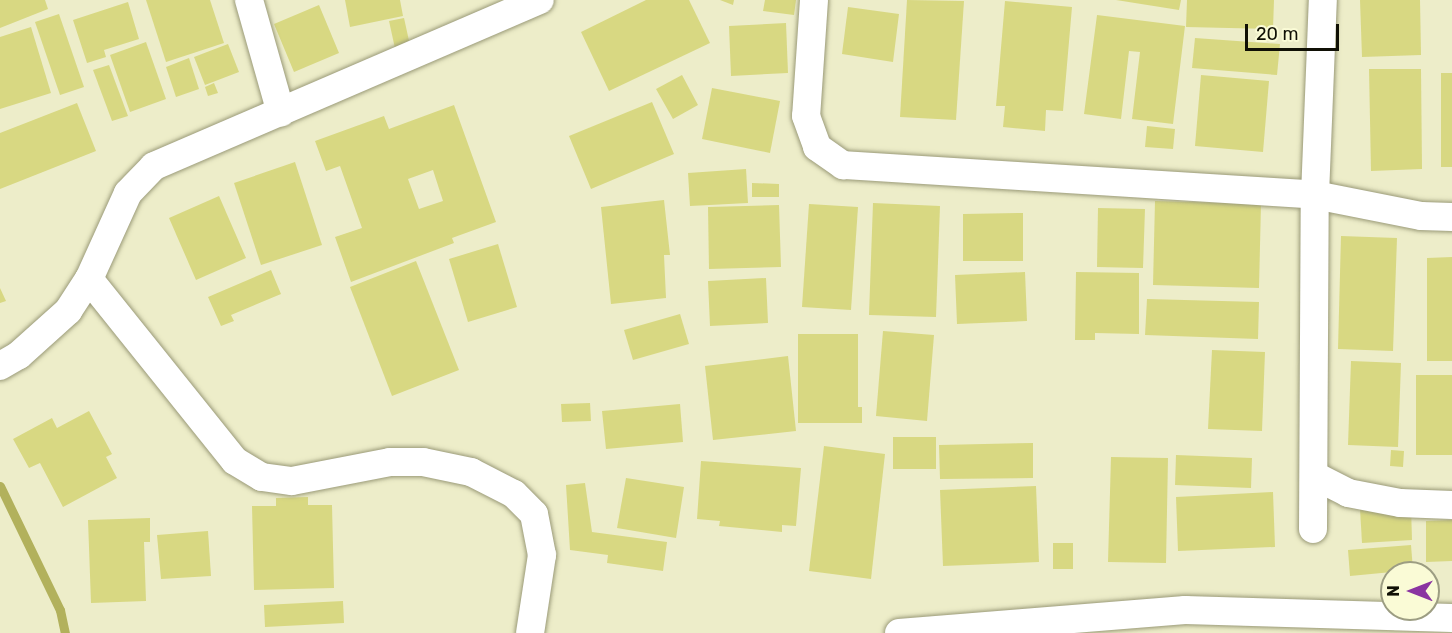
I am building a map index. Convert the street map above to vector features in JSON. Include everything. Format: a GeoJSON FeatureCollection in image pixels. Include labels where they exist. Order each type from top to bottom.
{"type":"FeatureCollection","features":[{"type":"Feature","properties":{"kind":"street"},"geometry":{"type":"LineString","coordinates":[[249,0],[281,113]]}},
{"type":"Feature","properties":{"kind":"street"},"geometry":{"type":"LineString","coordinates":[[0,366],[19,355],[68,310],[89,279],[128,193],[154,166],[540,0]]}},
{"type":"Feature","properties":{"kind":"street"},"geometry":{"type":"LineString","coordinates":[[814,0],[806,116],[817,147],[843,165],[1315,195],[1421,216],[1452,218]]}},
{"type":"Feature","properties":{"kind":"street"},"geometry":{"type":"LineString","coordinates":[[1313,529],[1316,476],[1315,195],[1323,0]]}},
{"type":"Feature","properties":{"kind":"street"},"geometry":{"type":"LineString","coordinates":[[89,279],[235,461],[262,477],[292,481],[390,462],[423,462],[471,472],[514,494],[534,514],[542,555],[530,633]]}},
{"type":"Feature","properties":{"kind":"street"},"geometry":{"type":"LineString","coordinates":[[1316,476],[1348,493],[1400,503],[1452,505]]}},
{"type":"Feature","properties":{"kind":"street"},"geometry":{"type":"LineString","coordinates":[[899,633],[1185,610],[1452,618]]}},
{"type":"Feature","properties":{"kind":"building"},"geometry":{"type":"Polygon","coordinates":[[[0,0],[45,0],[48,9],[0,28],[0,0]]]}},
{"type":"Feature","properties":{"kind":"building"},"geometry":{"type":"Polygon","coordinates":[[[146,0],[210,0],[224,43],[166,62],[146,0]]]}},
{"type":"Feature","properties":{"kind":"building"},"geometry":{"type":"Polygon","coordinates":[[[345,0],[400,0],[403,16],[350,27],[345,0]]]}},
{"type":"Feature","properties":{"kind":"building"},"geometry":{"type":"Polygon","coordinates":[[[646,0],[689,0],[710,43],[609,91],[581,32],[646,0]]]}},
{"type":"Feature","properties":{"kind":"building"},"geometry":{"type":"Polygon","coordinates":[[[720,0],[734,0],[733,5],[720,0]]]}},
{"type":"Feature","properties":{"kind":"building"},"geometry":{"type":"Polygon","coordinates":[[[765,0],[796,0],[794,15],[763,11],[765,0]]]}},
{"type":"Feature","properties":{"kind":"building"},"geometry":{"type":"Polygon","coordinates":[[[907,0],[964,1],[956,120],[900,117],[907,0]]]}},
{"type":"Feature","properties":{"kind":"building"},"geometry":{"type":"Polygon","coordinates":[[[1116,0],[1181,0],[1179,10],[1116,0]]]}},
{"type":"Feature","properties":{"kind":"building"},"geometry":{"type":"Polygon","coordinates":[[[1187,0],[1274,0],[1273,29],[1186,27],[1187,0]]]}},
{"type":"Feature","properties":{"kind":"building"},"geometry":{"type":"Polygon","coordinates":[[[1360,0],[1420,0],[1421,55],[1362,57],[1360,0]]]}},
{"type":"Feature","properties":{"kind":"building"},"geometry":{"type":"Polygon","coordinates":[[[1005,1],[1072,7],[1063,111],[1046,110],[1045,131],[1003,127],[1005,106],[996,106],[1005,1]]]}},
{"type":"Feature","properties":{"kind":"building"},"geometry":{"type":"Polygon","coordinates":[[[128,2],[139,39],[104,50],[106,57],[87,63],[73,20],[128,2]]]}},
{"type":"Feature","properties":{"kind":"building"},"geometry":{"type":"Polygon","coordinates":[[[319,5],[339,53],[294,72],[274,24],[319,5]]]}},
{"type":"Feature","properties":{"kind":"building"},"geometry":{"type":"Polygon","coordinates":[[[848,7],[899,14],[893,62],[842,54],[848,7]]]}},
{"type":"Feature","properties":{"kind":"building"},"geometry":{"type":"Polygon","coordinates":[[[59,14],[84,87],[60,95],[35,22],[59,14]]]}},
{"type":"Feature","properties":{"kind":"building"},"geometry":{"type":"Polygon","coordinates":[[[1097,15],[1185,26],[1173,124],[1132,119],[1140,52],[1129,51],[1121,119],[1084,114],[1097,15]]]}},
{"type":"Feature","properties":{"kind":"building"},"geometry":{"type":"Polygon","coordinates":[[[404,18],[411,50],[396,53],[389,21],[404,18]]]}},
{"type":"Feature","properties":{"kind":"building"},"geometry":{"type":"Polygon","coordinates":[[[786,23],[788,73],[731,76],[729,26],[786,23]]]}},
{"type":"Feature","properties":{"kind":"building"},"geometry":{"type":"Polygon","coordinates":[[[31,27],[51,93],[0,109],[0,37],[31,27]]]}},
{"type":"Feature","properties":{"kind":"building"},"geometry":{"type":"Polygon","coordinates":[[[1195,38],[1280,44],[1277,75],[1192,68],[1195,38]]]}},
{"type":"Feature","properties":{"kind":"building"},"geometry":{"type":"Polygon","coordinates":[[[146,42],[166,99],[130,112],[110,55],[146,42]]]}},
{"type":"Feature","properties":{"kind":"building"},"geometry":{"type":"Polygon","coordinates":[[[228,44],[239,72],[205,85],[194,57],[228,44]]]}},
{"type":"Feature","properties":{"kind":"building"},"geometry":{"type":"Polygon","coordinates":[[[189,58],[199,89],[176,97],[166,67],[189,58]]]}},
{"type":"Feature","properties":{"kind":"building"},"geometry":{"type":"Polygon","coordinates":[[[109,65],[128,116],[112,121],[93,70],[109,65]]]}},
{"type":"Feature","properties":{"kind":"building"},"geometry":{"type":"Polygon","coordinates":[[[1369,69],[1421,69],[1422,169],[1371,171],[1369,69]]]}},
{"type":"Feature","properties":{"kind":"building"},"geometry":{"type":"Polygon","coordinates":[[[1441,73],[1452,73],[1452,167],[1441,167],[1441,73]]]}},
{"type":"Feature","properties":{"kind":"building"},"geometry":{"type":"Polygon","coordinates":[[[682,75],[698,105],[673,119],[656,89],[682,75]]]}},
{"type":"Feature","properties":{"kind":"building"},"geometry":{"type":"Polygon","coordinates":[[[1201,75],[1269,81],[1263,152],[1195,146],[1201,75]]]}},
{"type":"Feature","properties":{"kind":"building"},"geometry":{"type":"Polygon","coordinates":[[[214,83],[218,93],[208,96],[205,87],[214,83]]]}},
{"type":"Feature","properties":{"kind":"building"},"geometry":{"type":"Polygon","coordinates":[[[712,88],[780,101],[770,153],[702,139],[712,88]]]}},
{"type":"Feature","properties":{"kind":"building"},"geometry":{"type":"Polygon","coordinates":[[[652,102],[674,154],[591,189],[569,136],[652,102]]]}},
{"type":"Feature","properties":{"kind":"building"},"geometry":{"type":"Polygon","coordinates":[[[77,103],[96,151],[0,189],[0,133],[77,103]]]}},
{"type":"Feature","properties":{"kind":"building"},"geometry":{"type":"Polygon","coordinates":[[[454,105],[496,222],[452,238],[454,243],[351,282],[335,237],[362,228],[340,166],[326,171],[315,141],[384,116],[389,129],[454,105]],[[433,170],[408,179],[419,209],[443,201],[433,170]]]}},
{"type":"Feature","properties":{"kind":"building"},"geometry":{"type":"Polygon","coordinates":[[[1147,126],[1175,129],[1173,149],[1145,147],[1147,126]]]}},
{"type":"Feature","properties":{"kind":"building"},"geometry":{"type":"Polygon","coordinates":[[[295,162],[322,245],[261,265],[234,183],[295,162]]]}},
{"type":"Feature","properties":{"kind":"building"},"geometry":{"type":"Polygon","coordinates":[[[746,169],[748,203],[690,206],[688,173],[746,169]]]}},
{"type":"Feature","properties":{"kind":"building"},"geometry":{"type":"Polygon","coordinates":[[[752,183],[779,184],[779,197],[752,197],[752,183]]]}},
{"type":"Feature","properties":{"kind":"building"},"geometry":{"type":"Polygon","coordinates":[[[219,196],[246,258],[196,280],[169,218],[219,196]]]}},
{"type":"Feature","properties":{"kind":"building"},"geometry":{"type":"Polygon","coordinates":[[[664,200],[670,255],[664,255],[666,298],[611,304],[601,207],[664,200]]]}},
{"type":"Feature","properties":{"kind":"building"},"geometry":{"type":"Polygon","coordinates":[[[1155,201],[1261,204],[1259,288],[1153,285],[1155,201]]]}},
{"type":"Feature","properties":{"kind":"building"},"geometry":{"type":"Polygon","coordinates":[[[873,203],[940,206],[936,317],[869,315],[873,203]]]}},
{"type":"Feature","properties":{"kind":"building"},"geometry":{"type":"Polygon","coordinates":[[[809,204],[858,207],[851,310],[802,307],[809,204]]]}},
{"type":"Feature","properties":{"kind":"building"},"geometry":{"type":"Polygon","coordinates":[[[779,205],[781,267],[709,269],[708,207],[779,205]]]}},
{"type":"Feature","properties":{"kind":"building"},"geometry":{"type":"Polygon","coordinates":[[[1098,208],[1145,209],[1143,268],[1097,267],[1098,208]]]}},
{"type":"Feature","properties":{"kind":"building"},"geometry":{"type":"Polygon","coordinates":[[[1023,213],[1023,261],[963,261],[963,214],[1023,213]]]}},
{"type":"Feature","properties":{"kind":"building"},"geometry":{"type":"Polygon","coordinates":[[[1341,236],[1397,238],[1393,351],[1338,349],[1341,236]]]}},
{"type":"Feature","properties":{"kind":"building"},"geometry":{"type":"Polygon","coordinates":[[[498,244],[517,307],[468,322],[449,259],[498,244]]]}},
{"type":"Feature","properties":{"kind":"building"},"geometry":{"type":"Polygon","coordinates":[[[1452,257],[1452,361],[1427,361],[1427,258],[1452,257]]]}},
{"type":"Feature","properties":{"kind":"building"},"geometry":{"type":"Polygon","coordinates":[[[416,261],[459,370],[392,396],[350,287],[416,261]]]}},
{"type":"Feature","properties":{"kind":"building"},"geometry":{"type":"Polygon","coordinates":[[[271,270],[281,294],[231,315],[234,321],[221,326],[208,297],[271,270]]]}},
{"type":"Feature","properties":{"kind":"building"},"geometry":{"type":"Polygon","coordinates":[[[1025,272],[1027,321],[957,324],[955,275],[1025,272]]]}},
{"type":"Feature","properties":{"kind":"building"},"geometry":{"type":"Polygon","coordinates":[[[1076,272],[1139,273],[1139,334],[1095,333],[1095,340],[1075,340],[1076,272]]]}},
{"type":"Feature","properties":{"kind":"building"},"geometry":{"type":"Polygon","coordinates":[[[766,278],[768,323],[710,326],[708,281],[766,278]]]}},
{"type":"Feature","properties":{"kind":"building"},"geometry":{"type":"Polygon","coordinates":[[[0,288],[6,301],[0,303],[0,288]]]}},
{"type":"Feature","properties":{"kind":"building"},"geometry":{"type":"Polygon","coordinates":[[[1147,299],[1259,302],[1258,339],[1145,335],[1147,299]]]}},
{"type":"Feature","properties":{"kind":"building"},"geometry":{"type":"Polygon","coordinates":[[[680,314],[689,344],[633,360],[624,330],[680,314]]]}},
{"type":"Feature","properties":{"kind":"building"},"geometry":{"type":"Polygon","coordinates":[[[883,331],[934,335],[927,421],[876,416],[883,331]]]}},
{"type":"Feature","properties":{"kind":"building"},"geometry":{"type":"Polygon","coordinates":[[[798,334],[858,334],[858,407],[862,407],[862,423],[798,423],[798,334]]]}},
{"type":"Feature","properties":{"kind":"building"},"geometry":{"type":"Polygon","coordinates":[[[1212,350],[1265,352],[1262,431],[1208,429],[1212,350]]]}},
{"type":"Feature","properties":{"kind":"building"},"geometry":{"type":"Polygon","coordinates":[[[788,356],[796,431],[713,440],[705,366],[788,356]]]}},
{"type":"Feature","properties":{"kind":"building"},"geometry":{"type":"Polygon","coordinates":[[[1351,361],[1401,363],[1398,447],[1348,445],[1351,361]]]}},
{"type":"Feature","properties":{"kind":"building"},"geometry":{"type":"Polygon","coordinates":[[[1416,375],[1452,375],[1452,455],[1416,455],[1416,375]]]}},
{"type":"Feature","properties":{"kind":"building"},"geometry":{"type":"Polygon","coordinates":[[[590,403],[591,421],[562,422],[561,404],[590,403]]]}},
{"type":"Feature","properties":{"kind":"building"},"geometry":{"type":"Polygon","coordinates":[[[680,404],[683,442],[606,449],[602,411],[680,404]]]}},
{"type":"Feature","properties":{"kind":"building"},"geometry":{"type":"Polygon","coordinates":[[[89,411],[112,454],[106,457],[117,478],[63,507],[40,463],[29,468],[13,439],[52,418],[57,428],[89,411]]]}},
{"type":"Feature","properties":{"kind":"building"},"geometry":{"type":"Polygon","coordinates":[[[893,437],[936,437],[936,469],[893,469],[893,437]]]}},
{"type":"Feature","properties":{"kind":"building"},"geometry":{"type":"Polygon","coordinates":[[[1033,443],[1033,478],[940,479],[939,445],[1033,443]]]}},
{"type":"Feature","properties":{"kind":"building"},"geometry":{"type":"Polygon","coordinates":[[[824,446],[885,454],[871,579],[809,571],[824,446]]]}},
{"type":"Feature","properties":{"kind":"building"},"geometry":{"type":"Polygon","coordinates":[[[1391,450],[1404,451],[1403,467],[1390,466],[1391,450]]]}},
{"type":"Feature","properties":{"kind":"building"},"geometry":{"type":"Polygon","coordinates":[[[1176,455],[1252,458],[1251,488],[1175,485],[1176,455]]]}},
{"type":"Feature","properties":{"kind":"building"},"geometry":{"type":"Polygon","coordinates":[[[1111,457],[1168,458],[1166,563],[1108,562],[1111,457]]]}},
{"type":"Feature","properties":{"kind":"building"},"geometry":{"type":"Polygon","coordinates":[[[701,461],[801,468],[796,526],[782,525],[782,532],[719,526],[720,521],[697,519],[701,461]]]}},
{"type":"Feature","properties":{"kind":"building"},"geometry":{"type":"Polygon","coordinates":[[[626,478],[684,487],[676,538],[617,528],[626,478]]]}},
{"type":"Feature","properties":{"kind":"building"},"geometry":{"type":"Polygon","coordinates":[[[585,483],[592,532],[667,542],[663,571],[607,563],[608,555],[570,550],[566,485],[585,483]]]}},
{"type":"Feature","properties":{"kind":"building"},"geometry":{"type":"Polygon","coordinates":[[[1036,486],[1039,562],[943,566],[940,490],[1036,486]]]}},
{"type":"Feature","properties":{"kind":"building"},"geometry":{"type":"Polygon","coordinates":[[[1273,492],[1275,547],[1178,551],[1176,497],[1273,492]]]}},
{"type":"Feature","properties":{"kind":"building"},"geometry":{"type":"Polygon","coordinates":[[[308,497],[308,505],[332,505],[334,588],[254,590],[252,506],[276,506],[276,498],[308,497]]]}},
{"type":"Feature","properties":{"kind":"building"},"geometry":{"type":"Polygon","coordinates":[[[1411,507],[1412,540],[1362,543],[1360,509],[1411,507]]]}},
{"type":"Feature","properties":{"kind":"building"},"geometry":{"type":"Polygon","coordinates":[[[150,518],[150,542],[144,542],[146,601],[91,603],[88,520],[150,518]]]}},
{"type":"Feature","properties":{"kind":"building"},"geometry":{"type":"Polygon","coordinates":[[[1452,520],[1452,561],[1426,561],[1426,521],[1452,520]]]}},
{"type":"Feature","properties":{"kind":"building"},"geometry":{"type":"Polygon","coordinates":[[[208,531],[211,576],[161,579],[157,535],[208,531]]]}},
{"type":"Feature","properties":{"kind":"building"},"geometry":{"type":"Polygon","coordinates":[[[1053,543],[1073,543],[1073,569],[1053,569],[1053,543]]]}},
{"type":"Feature","properties":{"kind":"building"},"geometry":{"type":"Polygon","coordinates":[[[1411,545],[1412,561],[1380,561],[1380,573],[1350,576],[1348,550],[1411,545]]]}},
{"type":"Feature","properties":{"kind":"building"},"geometry":{"type":"Polygon","coordinates":[[[343,601],[344,623],[265,627],[264,605],[343,601]]]}},
{"type":"Feature","properties":{"kind":"waterway"},"geometry":{"type":"LineString","coordinates":[[0,486],[60,610],[65,633]]}}]}
